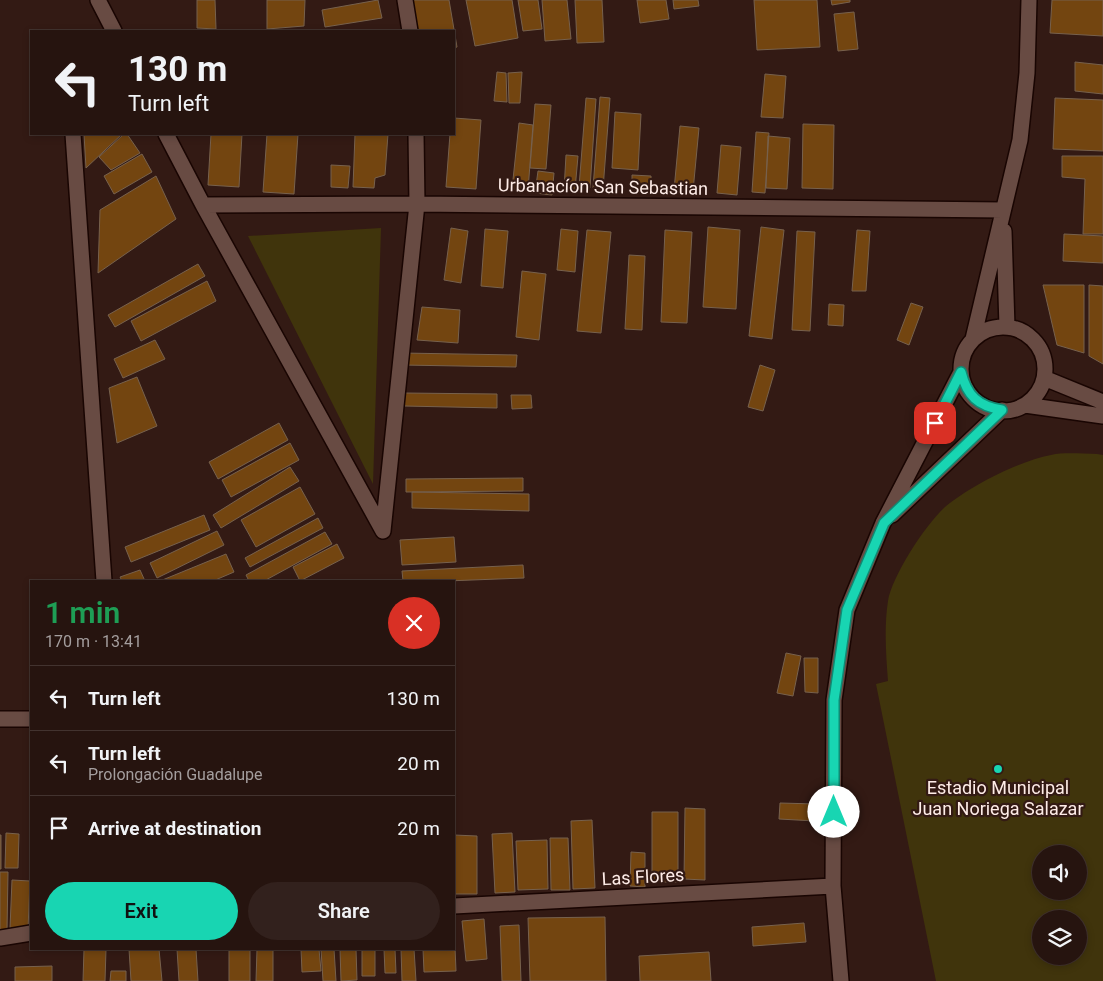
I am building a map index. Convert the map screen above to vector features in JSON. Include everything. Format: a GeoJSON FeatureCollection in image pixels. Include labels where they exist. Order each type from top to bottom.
{"type":"FeatureCollection","features":[{"type":"Feature","properties":{"kind":"street"},"geometry":{"type":"LineString","coordinates":[[98,0],[112,30]]}},
{"type":"Feature","properties":{"kind":"street"},"geometry":{"type":"LineString","coordinates":[[405,0],[410,30]]}},
{"type":"Feature","properties":{"kind":"street"},"geometry":{"type":"LineString","coordinates":[[841,981],[834,886],[834,700],[847,610],[884,523],[961,372],[964,354],[973,339],[1020,140],[1027,73],[1029,0]]}},
{"type":"Feature","properties":{"kind":"street"},"geometry":{"type":"LineString","coordinates":[[73,135],[104,580]]}},
{"type":"Feature","properties":{"kind":"street"},"geometry":{"type":"LineString","coordinates":[[167,135],[203,206],[383,531],[417,204],[416,135]]}},
{"type":"Feature","properties":{"kind":"street","name":"Urbanacíon San Sebastian"},"geometry":{"type":"LineString","coordinates":[[203,206],[417,204],[1003,210]]}},
{"type":"Feature","properties":{"kind":"street"},"geometry":{"type":"LineString","coordinates":[[1003,210],[1007,327]]}},
{"type":"Feature","properties":{"kind":"street"},"geometry":{"type":"LineString","coordinates":[[961,372],[964,384],[979,403],[990,408],[1002,410],[1014,409],[1025,404],[1040,388],[1044,378],[1043,356],[1038,346],[1020,330],[995,327],[973,339]]}},
{"type":"Feature","properties":{"kind":"street"},"geometry":{"type":"LineString","coordinates":[[1044,378],[1103,402]]}},
{"type":"Feature","properties":{"kind":"street"},"geometry":{"type":"LineString","coordinates":[[1025,404],[1103,416]]}},
{"type":"Feature","properties":{"kind":"street"},"geometry":{"type":"LineString","coordinates":[[884,523],[1002,410]]}},
{"type":"Feature","properties":{"kind":"street"},"geometry":{"type":"LineString","coordinates":[[0,719],[30,719]]}},
{"type":"Feature","properties":{"kind":"street","name":"Las Flores"},"geometry":{"type":"LineString","coordinates":[[455,906],[834,886]]}},
{"type":"Feature","properties":{"kind":"street"},"geometry":{"type":"LineString","coordinates":[[0,938],[30,932]]}},
{"type":"Feature","properties":{"kind":"shaded area"},"geometry":{"type":"Polygon","coordinates":[[[381,228],[373,484],[248,236],[381,228]]]}},
{"type":"Feature","properties":{"kind":"shaded area","name":"Estadio Municipal Juan Noriega Salazar"},"geometry":{"type":"Polygon","coordinates":[[[1062,454],[1103,455],[1103,981],[936,981],[876,684],[888,681],[886,631],[888,601],[896,578],[911,551],[929,525],[945,507],[995,475],[1038,458],[1062,454]]]}},
{"type":"Feature","properties":{"kind":"building"},"geometry":{"type":"Polygon","coordinates":[[[197,0],[215,0],[216,29],[197,28],[197,0]]]}},
{"type":"Feature","properties":{"kind":"building"},"geometry":{"type":"Polygon","coordinates":[[[267,0],[305,0],[304,26],[267,29],[267,0]]]}},
{"type":"Feature","properties":{"kind":"building"},"geometry":{"type":"Polygon","coordinates":[[[378,0],[382,18],[325,27],[322,10],[378,0]]]}},
{"type":"Feature","properties":{"kind":"building"},"geometry":{"type":"Polygon","coordinates":[[[413,0],[449,0],[454,30],[418,30],[413,0]]]}},
{"type":"Feature","properties":{"kind":"building"},"geometry":{"type":"Polygon","coordinates":[[[466,0],[512,0],[518,38],[475,46],[466,0]]]}},
{"type":"Feature","properties":{"kind":"building"},"geometry":{"type":"Polygon","coordinates":[[[518,0],[538,0],[542,29],[523,31],[518,0]]]}},
{"type":"Feature","properties":{"kind":"building"},"geometry":{"type":"Polygon","coordinates":[[[542,0],[567,0],[571,39],[545,41],[542,0]]]}},
{"type":"Feature","properties":{"kind":"building"},"geometry":{"type":"Polygon","coordinates":[[[575,0],[602,0],[604,42],[577,43],[575,0]]]}},
{"type":"Feature","properties":{"kind":"building"},"geometry":{"type":"Polygon","coordinates":[[[637,0],[666,0],[669,19],[640,23],[637,0]]]}},
{"type":"Feature","properties":{"kind":"building"},"geometry":{"type":"Polygon","coordinates":[[[673,0],[698,0],[699,6],[674,9],[673,0]]]}},
{"type":"Feature","properties":{"kind":"building"},"geometry":{"type":"Polygon","coordinates":[[[754,0],[817,0],[820,47],[757,50],[754,0]]]}},
{"type":"Feature","properties":{"kind":"building"},"geometry":{"type":"Polygon","coordinates":[[[831,0],[850,0],[850,2],[832,5],[831,0]]]}},
{"type":"Feature","properties":{"kind":"building"},"geometry":{"type":"Polygon","coordinates":[[[1052,0],[1103,0],[1103,36],[1050,33],[1052,0]]]}},
{"type":"Feature","properties":{"kind":"building"},"geometry":{"type":"Polygon","coordinates":[[[854,12],[858,49],[838,51],[834,14],[854,12]]]}},
{"type":"Feature","properties":{"kind":"building"},"geometry":{"type":"Polygon","coordinates":[[[1075,62],[1103,65],[1103,94],[1075,91],[1075,62]]]}},
{"type":"Feature","properties":{"kind":"building"},"geometry":{"type":"Polygon","coordinates":[[[497,72],[506,73],[507,102],[494,101],[497,72]]]}},
{"type":"Feature","properties":{"kind":"building"},"geometry":{"type":"Polygon","coordinates":[[[522,72],[520,103],[509,103],[508,73],[522,72]]]}},
{"type":"Feature","properties":{"kind":"building"},"geometry":{"type":"Polygon","coordinates":[[[765,74],[786,76],[783,118],[761,117],[765,74]]]}},
{"type":"Feature","properties":{"kind":"building"},"geometry":{"type":"Polygon","coordinates":[[[600,97],[610,98],[603,189],[593,188],[600,97]]]}},
{"type":"Feature","properties":{"kind":"building"},"geometry":{"type":"Polygon","coordinates":[[[586,98],[596,99],[590,188],[579,187],[586,98]]]}},
{"type":"Feature","properties":{"kind":"building"},"geometry":{"type":"Polygon","coordinates":[[[1055,98],[1103,100],[1103,151],[1053,149],[1055,98]]]}},
{"type":"Feature","properties":{"kind":"building"},"geometry":{"type":"Polygon","coordinates":[[[535,104],[551,105],[546,169],[530,168],[535,104]]]}},
{"type":"Feature","properties":{"kind":"building"},"geometry":{"type":"Polygon","coordinates":[[[615,112],[641,114],[638,170],[612,168],[615,112]]]}},
{"type":"Feature","properties":{"kind":"building"},"geometry":{"type":"Polygon","coordinates":[[[455,118],[481,120],[476,189],[446,187],[450,135],[455,135],[455,118]]]}},
{"type":"Feature","properties":{"kind":"building"},"geometry":{"type":"Polygon","coordinates":[[[519,123],[533,125],[528,190],[512,189],[519,123]]]}},
{"type":"Feature","properties":{"kind":"building"},"geometry":{"type":"Polygon","coordinates":[[[803,124],[834,125],[833,189],[802,188],[803,124]]]}},
{"type":"Feature","properties":{"kind":"building"},"geometry":{"type":"Polygon","coordinates":[[[680,126],[699,128],[693,191],[674,190],[680,126]]]}},
{"type":"Feature","properties":{"kind":"building"},"geometry":{"type":"Polygon","coordinates":[[[756,132],[769,133],[765,193],[752,192],[756,132]]]}},
{"type":"Feature","properties":{"kind":"building"},"geometry":{"type":"Polygon","coordinates":[[[84,135],[121,135],[86,168],[84,135]]]}},
{"type":"Feature","properties":{"kind":"building"},"geometry":{"type":"Polygon","coordinates":[[[123,135],[128,135],[140,153],[111,170],[99,157],[123,135]]]}},
{"type":"Feature","properties":{"kind":"building"},"geometry":{"type":"Polygon","coordinates":[[[211,135],[242,135],[239,187],[208,185],[211,135]]]}},
{"type":"Feature","properties":{"kind":"building"},"geometry":{"type":"Polygon","coordinates":[[[267,135],[298,135],[294,194],[263,192],[267,135]]]}},
{"type":"Feature","properties":{"kind":"building"},"geometry":{"type":"Polygon","coordinates":[[[355,135],[388,135],[385,175],[375,178],[374,188],[353,187],[355,135]]]}},
{"type":"Feature","properties":{"kind":"building"},"geometry":{"type":"Polygon","coordinates":[[[768,136],[790,138],[787,189],[766,188],[768,136]]]}},
{"type":"Feature","properties":{"kind":"building"},"geometry":{"type":"Polygon","coordinates":[[[721,145],[741,147],[737,195],[717,193],[721,145]]]}},
{"type":"Feature","properties":{"kind":"building"},"geometry":{"type":"Polygon","coordinates":[[[142,154],[152,172],[114,194],[104,176],[142,154]]]}},
{"type":"Feature","properties":{"kind":"building"},"geometry":{"type":"Polygon","coordinates":[[[566,155],[578,156],[575,190],[564,190],[566,155]]]}},
{"type":"Feature","properties":{"kind":"building"},"geometry":{"type":"Polygon","coordinates":[[[1062,156],[1103,156],[1103,234],[1083,234],[1085,179],[1062,177],[1062,156]]]}},
{"type":"Feature","properties":{"kind":"building"},"geometry":{"type":"Polygon","coordinates":[[[331,165],[350,166],[348,188],[331,187],[331,165]]]}},
{"type":"Feature","properties":{"kind":"building"},"geometry":{"type":"Polygon","coordinates":[[[538,171],[554,173],[552,195],[535,193],[538,171]]]}},
{"type":"Feature","properties":{"kind":"building"},"geometry":{"type":"Polygon","coordinates":[[[632,175],[651,176],[651,188],[632,188],[632,175]]]}},
{"type":"Feature","properties":{"kind":"building"},"geometry":{"type":"Polygon","coordinates":[[[156,176],[176,219],[98,273],[100,210],[156,176]]]}},
{"type":"Feature","properties":{"kind":"building"},"geometry":{"type":"Polygon","coordinates":[[[708,227],[740,230],[736,309],[703,307],[708,227]]]}},
{"type":"Feature","properties":{"kind":"building"},"geometry":{"type":"Polygon","coordinates":[[[761,227],[784,230],[772,339],[749,336],[761,227]]]}},
{"type":"Feature","properties":{"kind":"building"},"geometry":{"type":"Polygon","coordinates":[[[451,228],[468,231],[461,283],[444,280],[451,228]]]}},
{"type":"Feature","properties":{"kind":"building"},"geometry":{"type":"Polygon","coordinates":[[[485,229],[508,231],[503,288],[481,286],[485,229]]]}},
{"type":"Feature","properties":{"kind":"building"},"geometry":{"type":"Polygon","coordinates":[[[561,229],[578,231],[575,272],[557,270],[561,229]]]}},
{"type":"Feature","properties":{"kind":"building"},"geometry":{"type":"Polygon","coordinates":[[[587,230],[611,232],[601,333],[577,331],[587,230]]]}},
{"type":"Feature","properties":{"kind":"building"},"geometry":{"type":"Polygon","coordinates":[[[665,230],[692,232],[687,323],[661,322],[665,230]]]}},
{"type":"Feature","properties":{"kind":"building"},"geometry":{"type":"Polygon","coordinates":[[[857,230],[870,231],[866,291],[852,291],[857,230]]]}},
{"type":"Feature","properties":{"kind":"building"},"geometry":{"type":"Polygon","coordinates":[[[797,231],[815,232],[810,331],[792,330],[797,231]]]}},
{"type":"Feature","properties":{"kind":"building"},"geometry":{"type":"Polygon","coordinates":[[[1064,234],[1103,236],[1103,263],[1063,261],[1064,234]]]}},
{"type":"Feature","properties":{"kind":"building"},"geometry":{"type":"Polygon","coordinates":[[[629,255],[645,256],[642,330],[625,329],[629,255]]]}},
{"type":"Feature","properties":{"kind":"building"},"geometry":{"type":"Polygon","coordinates":[[[198,264],[205,276],[115,327],[108,315],[198,264]]]}},
{"type":"Feature","properties":{"kind":"building"},"geometry":{"type":"Polygon","coordinates":[[[522,271],[546,274],[539,340],[516,337],[522,271]]]}},
{"type":"Feature","properties":{"kind":"building"},"geometry":{"type":"Polygon","coordinates":[[[207,281],[216,301],[141,341],[131,321],[207,281]]]}},
{"type":"Feature","properties":{"kind":"building"},"geometry":{"type":"Polygon","coordinates":[[[1043,285],[1084,285],[1084,353],[1057,345],[1043,285]]]}},
{"type":"Feature","properties":{"kind":"building"},"geometry":{"type":"Polygon","coordinates":[[[1089,285],[1103,286],[1103,364],[1089,356],[1089,285]]]}},
{"type":"Feature","properties":{"kind":"building"},"geometry":{"type":"Polygon","coordinates":[[[911,303],[923,307],[909,345],[897,340],[911,303]]]}},
{"type":"Feature","properties":{"kind":"building"},"geometry":{"type":"Polygon","coordinates":[[[829,304],[844,305],[843,326],[828,325],[829,304]]]}},
{"type":"Feature","properties":{"kind":"building"},"geometry":{"type":"Polygon","coordinates":[[[422,307],[460,310],[458,343],[417,340],[422,307]]]}},
{"type":"Feature","properties":{"kind":"building"},"geometry":{"type":"Polygon","coordinates":[[[155,340],[165,359],[123,378],[114,359],[155,340]]]}},
{"type":"Feature","properties":{"kind":"building"},"geometry":{"type":"Polygon","coordinates":[[[402,353],[517,355],[516,367],[402,365],[402,353]]]}},
{"type":"Feature","properties":{"kind":"building"},"geometry":{"type":"Polygon","coordinates":[[[760,365],[775,370],[763,411],[748,407],[760,365]]]}},
{"type":"Feature","properties":{"kind":"building"},"geometry":{"type":"Polygon","coordinates":[[[137,377],[157,426],[117,443],[109,388],[137,377]]]}},
{"type":"Feature","properties":{"kind":"building"},"geometry":{"type":"Polygon","coordinates":[[[404,393],[497,394],[497,408],[404,406],[404,393]]]}},
{"type":"Feature","properties":{"kind":"building"},"geometry":{"type":"Polygon","coordinates":[[[511,395],[531,395],[532,408],[512,409],[511,395]]]}},
{"type":"Feature","properties":{"kind":"building"},"geometry":{"type":"Polygon","coordinates":[[[279,423],[288,440],[218,479],[209,462],[279,423]]]}},
{"type":"Feature","properties":{"kind":"building"},"geometry":{"type":"Polygon","coordinates":[[[290,443],[299,460],[231,497],[222,480],[290,443]]]}},
{"type":"Feature","properties":{"kind":"building"},"geometry":{"type":"Polygon","coordinates":[[[290,467],[299,481],[221,528],[213,515],[290,467]]]}},
{"type":"Feature","properties":{"kind":"building"},"geometry":{"type":"Polygon","coordinates":[[[523,478],[523,491],[406,492],[406,479],[523,478]]]}},
{"type":"Feature","properties":{"kind":"building"},"geometry":{"type":"Polygon","coordinates":[[[300,487],[315,514],[256,547],[241,520],[300,487]]]}},
{"type":"Feature","properties":{"kind":"building"},"geometry":{"type":"Polygon","coordinates":[[[412,492],[529,494],[529,511],[412,508],[412,492]]]}},
{"type":"Feature","properties":{"kind":"building"},"geometry":{"type":"Polygon","coordinates":[[[204,515],[210,530],[131,562],[125,547],[204,515]]]}},
{"type":"Feature","properties":{"kind":"building"},"geometry":{"type":"Polygon","coordinates":[[[318,518],[323,528],[250,567],[245,558],[318,518]]]}},
{"type":"Feature","properties":{"kind":"building"},"geometry":{"type":"Polygon","coordinates":[[[217,531],[224,545],[157,578],[150,563],[217,531]]]}},
{"type":"Feature","properties":{"kind":"building"},"geometry":{"type":"Polygon","coordinates":[[[325,532],[332,544],[266,580],[248,580],[246,575],[325,532]]]}},
{"type":"Feature","properties":{"kind":"building"},"geometry":{"type":"Polygon","coordinates":[[[454,537],[456,562],[402,565],[400,540],[454,537]]]}},
{"type":"Feature","properties":{"kind":"building"},"geometry":{"type":"Polygon","coordinates":[[[337,544],[344,558],[302,580],[300,580],[293,567],[337,544]]]}},
{"type":"Feature","properties":{"kind":"building"},"geometry":{"type":"Polygon","coordinates":[[[226,554],[234,572],[215,580],[162,580],[226,554]]]}},
{"type":"Feature","properties":{"kind":"building"},"geometry":{"type":"Polygon","coordinates":[[[523,565],[524,578],[455,581],[403,580],[402,571],[523,565]]]}},
{"type":"Feature","properties":{"kind":"building"},"geometry":{"type":"Polygon","coordinates":[[[140,570],[145,580],[122,580],[120,577],[140,570]]]}},
{"type":"Feature","properties":{"kind":"building"},"geometry":{"type":"Polygon","coordinates":[[[786,653],[801,656],[793,696],[777,693],[786,653]]]}},
{"type":"Feature","properties":{"kind":"building"},"geometry":{"type":"Polygon","coordinates":[[[804,658],[818,658],[818,693],[805,692],[804,658]]]}},
{"type":"Feature","properties":{"kind":"building"},"geometry":{"type":"Polygon","coordinates":[[[780,803],[816,804],[815,821],[779,819],[780,803]]]}},
{"type":"Feature","properties":{"kind":"building"},"geometry":{"type":"Polygon","coordinates":[[[685,808],[705,809],[705,880],[684,879],[685,808]]]}},
{"type":"Feature","properties":{"kind":"building"},"geometry":{"type":"Polygon","coordinates":[[[652,812],[678,812],[678,882],[652,882],[652,812]]]}},
{"type":"Feature","properties":{"kind":"building"},"geometry":{"type":"Polygon","coordinates":[[[592,820],[595,888],[573,889],[571,821],[592,820]]]}},
{"type":"Feature","properties":{"kind":"building"},"geometry":{"type":"Polygon","coordinates":[[[6,833],[19,834],[18,868],[5,868],[6,833]]]}},
{"type":"Feature","properties":{"kind":"building"},"geometry":{"type":"Polygon","coordinates":[[[512,833],[515,892],[495,893],[492,834],[512,833]]]}},
{"type":"Feature","properties":{"kind":"building"},"geometry":{"type":"Polygon","coordinates":[[[1,835],[1,869],[0,869],[1,835]]]}},
{"type":"Feature","properties":{"kind":"building"},"geometry":{"type":"Polygon","coordinates":[[[455,835],[477,836],[477,894],[455,894],[455,835]]]}},
{"type":"Feature","properties":{"kind":"building"},"geometry":{"type":"Polygon","coordinates":[[[550,838],[568,838],[570,890],[551,890],[550,838]]]}},
{"type":"Feature","properties":{"kind":"building"},"geometry":{"type":"Polygon","coordinates":[[[547,840],[548,889],[518,890],[516,841],[547,840]]]}},
{"type":"Feature","properties":{"kind":"building"},"geometry":{"type":"Polygon","coordinates":[[[631,852],[645,853],[645,887],[630,886],[631,852]]]}},
{"type":"Feature","properties":{"kind":"building"},"geometry":{"type":"Polygon","coordinates":[[[0,872],[8,872],[7,931],[0,931],[0,872]]]}},
{"type":"Feature","properties":{"kind":"building"},"geometry":{"type":"Polygon","coordinates":[[[12,880],[30,881],[28,929],[10,928],[12,880]]]}},
{"type":"Feature","properties":{"kind":"building"},"geometry":{"type":"Polygon","coordinates":[[[605,917],[606,981],[530,981],[528,918],[605,917]]]}},
{"type":"Feature","properties":{"kind":"building"},"geometry":{"type":"Polygon","coordinates":[[[484,919],[487,959],[466,961],[462,921],[484,919]]]}},
{"type":"Feature","properties":{"kind":"building"},"geometry":{"type":"Polygon","coordinates":[[[804,923],[806,942],[753,946],[752,927],[804,923]]]}},
{"type":"Feature","properties":{"kind":"building"},"geometry":{"type":"Polygon","coordinates":[[[519,925],[521,981],[502,981],[500,926],[519,925]]]}},
{"type":"Feature","properties":{"kind":"building"},"geometry":{"type":"Polygon","coordinates":[[[455,947],[456,971],[424,972],[423,950],[455,950],[455,947]]]}},
{"type":"Feature","properties":{"kind":"building"},"geometry":{"type":"Polygon","coordinates":[[[84,950],[106,950],[105,981],[83,981],[84,950]]]}},
{"type":"Feature","properties":{"kind":"building"},"geometry":{"type":"Polygon","coordinates":[[[129,950],[159,950],[162,981],[131,981],[129,950]]]}},
{"type":"Feature","properties":{"kind":"building"},"geometry":{"type":"Polygon","coordinates":[[[177,950],[196,950],[198,981],[179,981],[177,950]]]}},
{"type":"Feature","properties":{"kind":"building"},"geometry":{"type":"Polygon","coordinates":[[[229,950],[250,950],[250,981],[229,981],[229,950]]]}},
{"type":"Feature","properties":{"kind":"building"},"geometry":{"type":"Polygon","coordinates":[[[257,950],[273,950],[273,981],[256,981],[257,950]]]}},
{"type":"Feature","properties":{"kind":"building"},"geometry":{"type":"Polygon","coordinates":[[[301,950],[319,950],[321,971],[302,972],[301,950]]]}},
{"type":"Feature","properties":{"kind":"building"},"geometry":{"type":"Polygon","coordinates":[[[321,950],[334,950],[336,981],[323,981],[321,950]]]}},
{"type":"Feature","properties":{"kind":"building"},"geometry":{"type":"Polygon","coordinates":[[[340,950],[356,950],[357,980],[341,981],[340,950]]]}},
{"type":"Feature","properties":{"kind":"building"},"geometry":{"type":"Polygon","coordinates":[[[362,950],[375,950],[375,976],[362,976],[362,950]]]}},
{"type":"Feature","properties":{"kind":"building"},"geometry":{"type":"Polygon","coordinates":[[[384,950],[395,950],[396,973],[385,973],[384,950]]]}},
{"type":"Feature","properties":{"kind":"building"},"geometry":{"type":"Polygon","coordinates":[[[401,950],[414,950],[416,981],[402,981],[401,950]]]}},
{"type":"Feature","properties":{"kind":"building"},"geometry":{"type":"Polygon","coordinates":[[[709,952],[711,981],[640,981],[639,956],[709,952]]]}},
{"type":"Feature","properties":{"kind":"building"},"geometry":{"type":"Polygon","coordinates":[[[52,966],[52,981],[15,981],[15,967],[52,966]]]}},
{"type":"Feature","properties":{"kind":"building"},"geometry":{"type":"Polygon","coordinates":[[[111,971],[126,971],[126,981],[110,981],[111,971]]]}},
{"type":"Feature","properties":{"kind":"place","name":"Estadio Municipal Juan Noriega Salazar"},"geometry":{"type":"Point","coordinates":[998,769]}},
{"type":"Feature","properties":{"kind":"route"},"geometry":{"type":"LineString","coordinates":[[834,812],[834,700],[847,610],[884,523],[1002,410],[990,408],[979,403],[964,384],[961,372],[935,423]]}}]}
